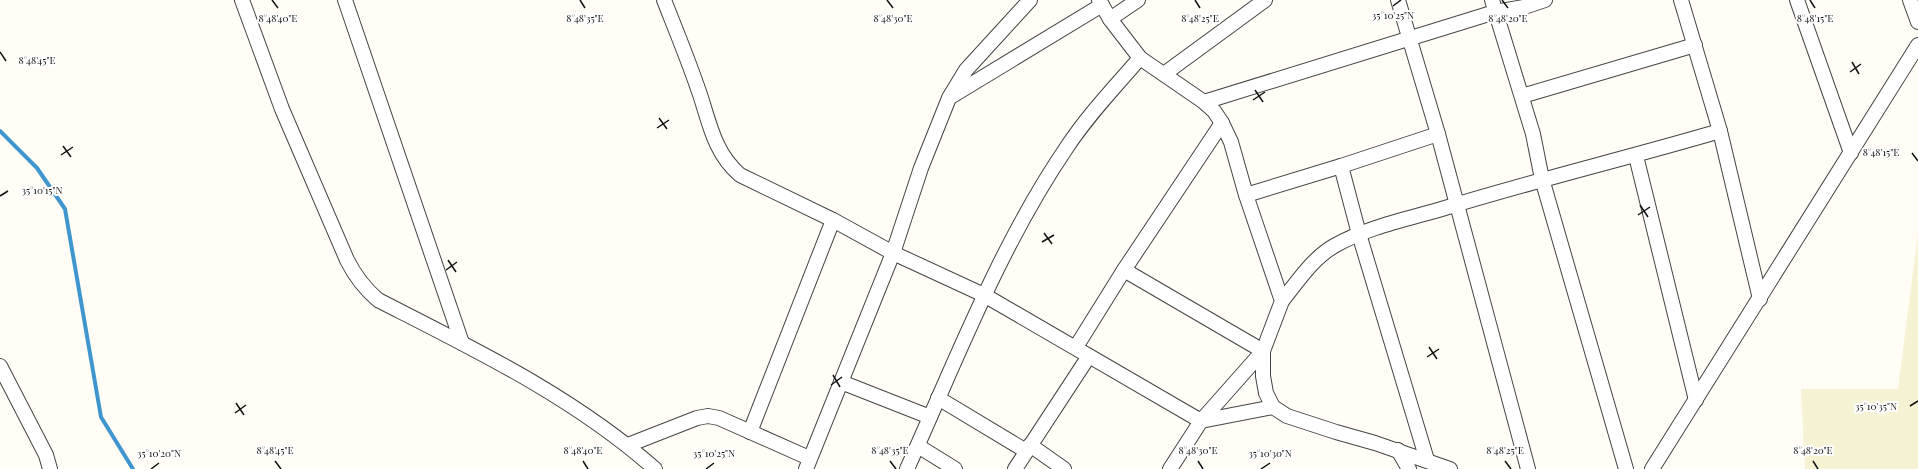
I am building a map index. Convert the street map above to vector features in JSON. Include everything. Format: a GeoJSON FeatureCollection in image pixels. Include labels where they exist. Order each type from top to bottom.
{"type":"FeatureCollection","features":[{"type":"Feature","properties":{"kind":"street"},"geometry":{"type":"LineString","coordinates":[[242,0],[282,109],[347,260],[356,276],[378,300],[462,343],[571,406],[628,445],[655,469]]}},
{"type":"Feature","properties":{"kind":"street"},"geometry":{"type":"LineString","coordinates":[[345,0],[462,343]]}},
{"type":"Feature","properties":{"kind":"street"},"geometry":{"type":"LineString","coordinates":[[664,0],[697,86],[719,150],[728,165],[740,174],[763,187],[833,220],[893,253],[984,296],[1201,421],[1273,406]]}},
{"type":"Feature","properties":{"kind":"street"},"geometry":{"type":"LineString","coordinates":[[628,445],[697,418],[708,416],[719,418],[750,432],[809,465],[893,253],[921,168],[948,98],[966,70],[1030,0]]}},
{"type":"Feature","properties":{"kind":"street"},"geometry":{"type":"LineString","coordinates":[[1110,19],[1138,0]]}},
{"type":"Feature","properties":{"kind":"street"},"geometry":{"type":"LineString","coordinates":[[1164,74],[1265,0]]}},
{"type":"Feature","properties":{"kind":"street"},"geometry":{"type":"LineString","coordinates":[[1398,0],[1438,134],[1528,469]]}},
{"type":"Feature","properties":{"kind":"street"},"geometry":{"type":"LineString","coordinates":[[1204,102],[1410,38],[1494,6],[1524,7],[1545,0]]}},
{"type":"Feature","properties":{"kind":"street"},"geometry":{"type":"LineString","coordinates":[[1680,0],[1720,131],[1760,299]]}},
{"type":"Feature","properties":{"kind":"street"},"geometry":{"type":"LineString","coordinates":[[1797,0],[1851,154]]}},
{"type":"Feature","properties":{"kind":"street"},"geometry":{"type":"LineString","coordinates":[[1910,0],[1918,22]]}},
{"type":"Feature","properties":{"kind":"street"},"geometry":{"type":"LineString","coordinates":[[948,98],[1100,2],[1110,19],[1140,58],[1204,102],[1214,111],[1222,123],[1231,142],[1246,195],[1282,301]]}},
{"type":"Feature","properties":{"kind":"street"},"geometry":{"type":"LineString","coordinates":[[1494,6],[1522,96],[1539,157],[1542,179],[1626,469]]}},
{"type":"Feature","properties":{"kind":"street"},"geometry":{"type":"LineString","coordinates":[[1652,469],[1918,45]]}},
{"type":"Feature","properties":{"kind":"street"},"geometry":{"type":"LineString","coordinates":[[1522,96],[1695,46]]}},
{"type":"Feature","properties":{"kind":"street"},"geometry":{"type":"LineString","coordinates":[[908,469],[984,296],[1027,213],[1067,146],[1140,58]]}},
{"type":"Feature","properties":{"kind":"street"},"geometry":{"type":"LineString","coordinates":[[1076,348],[1124,270],[1222,123]]}},
{"type":"Feature","properties":{"kind":"street"},"geometry":{"type":"LineString","coordinates":[[1170,469],[1201,421],[1263,351],[1282,301],[1312,263],[1324,253],[1359,234],[1542,179],[1636,156],[1720,131]]}},
{"type":"Feature","properties":{"kind":"street"},"geometry":{"type":"LineString","coordinates":[[1246,195],[1438,134]]}},
{"type":"Feature","properties":{"kind":"street"},"geometry":{"type":"LineString","coordinates":[[1636,156],[1696,400]]}},
{"type":"Feature","properties":{"kind":"street"},"geometry":{"type":"LineString","coordinates":[[1341,166],[1359,234],[1427,460]]}},
{"type":"Feature","properties":{"kind":"street"},"geometry":{"type":"LineString","coordinates":[[750,432],[833,220]]}},
{"type":"Feature","properties":{"kind":"street"},"geometry":{"type":"LineString","coordinates":[[1124,270],[1263,351]]}},
{"type":"Feature","properties":{"kind":"street"},"geometry":{"type":"LineString","coordinates":[[1263,351],[1263,376],[1266,394],[1273,406],[1287,416],[1398,450],[1450,469]]}},
{"type":"Feature","properties":{"kind":"street"},"geometry":{"type":"LineString","coordinates":[[1015,469],[1089,356]]}},
{"type":"Feature","properties":{"kind":"street"},"geometry":{"type":"LineString","coordinates":[[0,366],[46,455],[50,469]]}},
{"type":"Feature","properties":{"kind":"street"},"geometry":{"type":"LineString","coordinates":[[841,382],[930,417]]}},
{"type":"Feature","properties":{"kind":"street"},"geometry":{"type":"LineString","coordinates":[[938,398],[1064,469]]}},
{"type":"Feature","properties":{"kind":"street"},"geometry":{"type":"LineString","coordinates":[[918,446],[955,469]]}},
{"type":"Feature","properties":{"kind":"street"},"geometry":{"type":"LineString","coordinates":[[1398,450],[1409,469]]}},
{"type":"Feature","properties":{"kind":"shaded area"},"geometry":{"type":"Polygon","coordinates":[[[1918,233],[1918,469],[1805,469],[1801,389],[1898,389],[1918,233]]]}},
{"type":"Feature","properties":{"kind":"waterway"},"geometry":{"type":"LineString","coordinates":[[0,131],[37,168],[65,209],[101,417],[133,469]]}}]}
